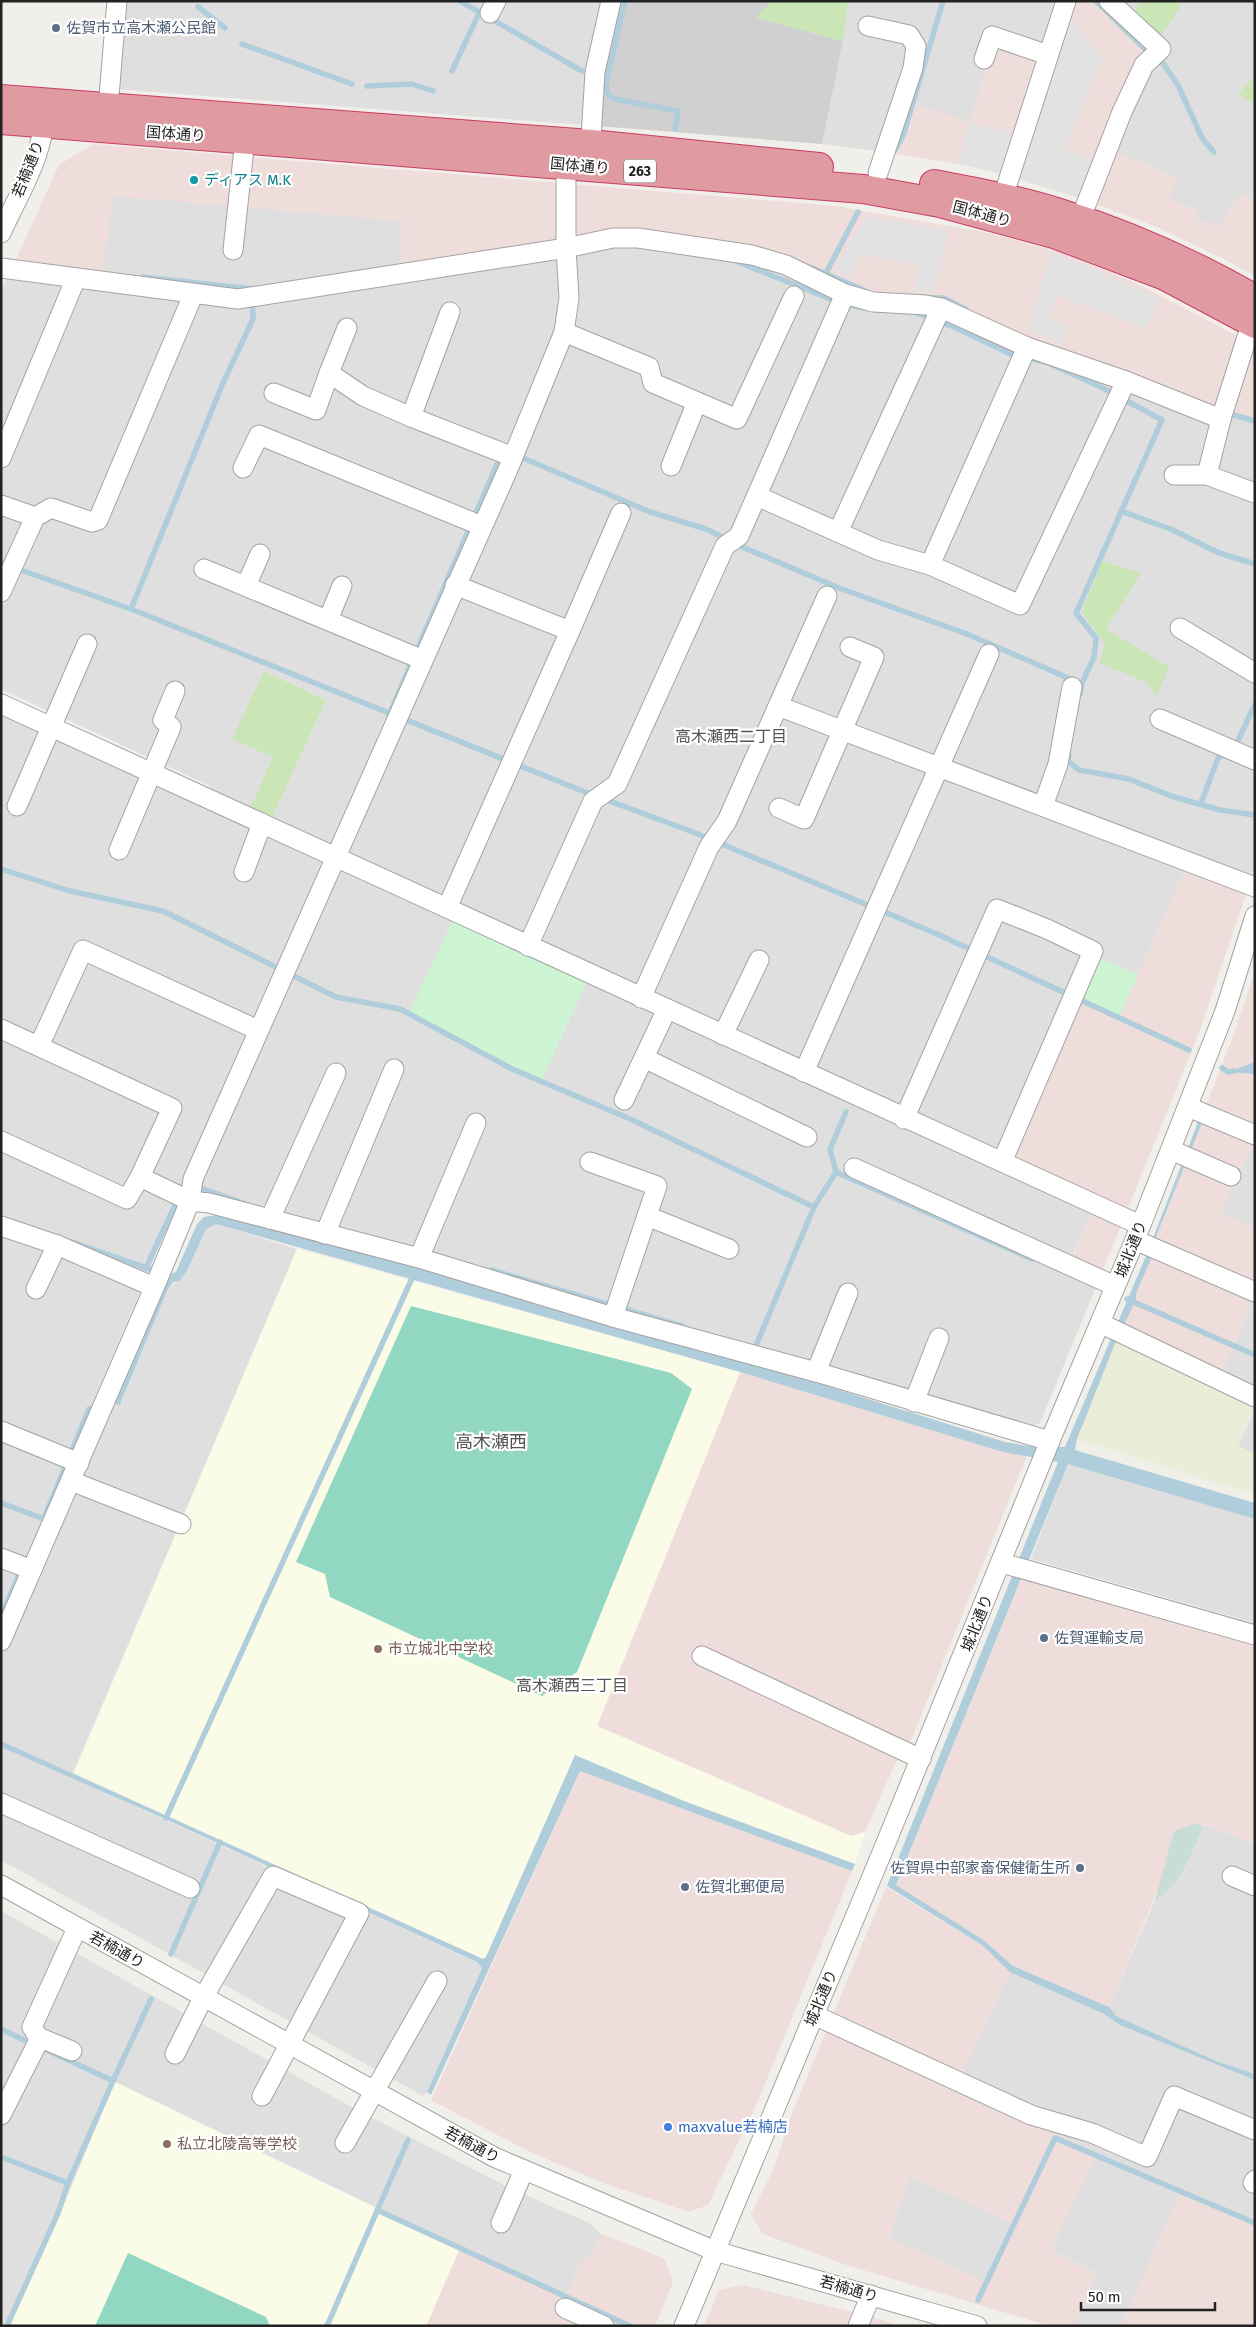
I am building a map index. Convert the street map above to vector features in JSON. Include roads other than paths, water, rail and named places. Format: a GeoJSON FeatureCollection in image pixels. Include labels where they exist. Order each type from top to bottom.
{"type":"FeatureCollection","features":[{"type":"Feature","properties":{"kind":"highway","name":"国体通り"},"geometry":{"type":"LineString","coordinates":[[1,99],[44,113],[245,139],[878,174],[1003,197],[1080,220],[1158,250],[1223,281],[1254,316]]}},
{"type":"Feature","properties":{"kind":"highway","name":"国体通り"},"geometry":{"type":"LineString","coordinates":[[1,120],[44,113],[108,108],[863,189],[940,203],[1054,234],[1165,276],[1254,316]]}},
{"type":"Feature","properties":{"kind":"street"},"geometry":{"type":"LineString","coordinates":[[108,108],[117,1]]}},
{"type":"Feature","properties":{"kind":"street"},"geometry":{"type":"LineString","coordinates":[[1,1641],[20,1566],[71,1481],[71,1460],[158,1279],[190,1201],[193,1179],[397,718],[417,657],[455,586],[476,523],[510,462],[564,332],[569,298],[566,241],[582,158],[595,72],[611,1]]}},
{"type":"Feature","properties":{"kind":"street"},"geometry":{"type":"LineString","coordinates":[[1003,197],[1066,1]]}},
{"type":"Feature","properties":{"kind":"street"},"geometry":{"type":"LineString","coordinates":[[1080,220],[1122,112],[1144,65],[1161,49],[1119,5]]}},
{"type":"Feature","properties":{"kind":"street"},"geometry":{"type":"LineString","coordinates":[[868,26],[909,35],[916,46],[913,68],[878,174]]}},
{"type":"Feature","properties":{"kind":"street"},"geometry":{"type":"LineString","coordinates":[[984,59],[992,36],[1048,54]]}},
{"type":"Feature","properties":{"kind":"street","name":"若楠通り"},"geometry":{"type":"LineString","coordinates":[[1,233],[38,150],[44,113]]}},
{"type":"Feature","properties":{"kind":"street"},"geometry":{"type":"LineString","coordinates":[[233,250],[245,139]]}},
{"type":"Feature","properties":{"kind":"street"},"geometry":{"type":"LineString","coordinates":[[1,268],[238,299],[566,241],[638,238],[752,255],[786,265],[843,300],[926,305],[937,316],[1024,354],[1121,391],[1224,412]]}},
{"type":"Feature","properties":{"kind":"street"},"geometry":{"type":"LineString","coordinates":[[1,458],[76,278]]}},
{"type":"Feature","properties":{"kind":"street"},"geometry":{"type":"LineString","coordinates":[[1,592],[34,518],[50,508],[92,522],[98,520],[194,294]]}},
{"type":"Feature","properties":{"kind":"street"},"geometry":{"type":"LineString","coordinates":[[564,332],[649,367],[653,383],[738,419],[794,296]]}},
{"type":"Feature","properties":{"kind":"street"},"geometry":{"type":"LineString","coordinates":[[528,946],[598,797],[617,784],[732,541],[757,496],[843,300]]}},
{"type":"Feature","properties":{"kind":"street"},"geometry":{"type":"LineString","coordinates":[[411,417],[450,312]]}},
{"type":"Feature","properties":{"kind":"street"},"geometry":{"type":"LineString","coordinates":[[838,532],[937,316]]}},
{"type":"Feature","properties":{"kind":"street"},"geometry":{"type":"LineString","coordinates":[[1207,475],[1224,412],[1254,316]]}},
{"type":"Feature","properties":{"kind":"street"},"geometry":{"type":"LineString","coordinates":[[274,393],[316,410],[347,328]]}},
{"type":"Feature","properties":{"kind":"street"},"geometry":{"type":"LineString","coordinates":[[930,565],[1024,354]]}},
{"type":"Feature","properties":{"kind":"street"},"geometry":{"type":"LineString","coordinates":[[329,373],[363,396],[510,462]]}},
{"type":"Feature","properties":{"kind":"street"},"geometry":{"type":"LineString","coordinates":[[757,496],[878,550],[930,565],[1020,605],[1121,391]]}},
{"type":"Feature","properties":{"kind":"street"},"geometry":{"type":"LineString","coordinates":[[671,466],[697,402]]}},
{"type":"Feature","properties":{"kind":"street"},"geometry":{"type":"LineString","coordinates":[[243,468],[259,435],[476,523]]}},
{"type":"Feature","properties":{"kind":"street"},"geometry":{"type":"LineString","coordinates":[[1174,475],[1207,475],[1255,493]]}},
{"type":"Feature","properties":{"kind":"street"},"geometry":{"type":"LineString","coordinates":[[1,506],[34,518]]}},
{"type":"Feature","properties":{"kind":"street"},"geometry":{"type":"LineString","coordinates":[[447,908],[621,513]]}},
{"type":"Feature","properties":{"kind":"street"},"geometry":{"type":"LineString","coordinates":[[246,586],[260,554]]}},
{"type":"Feature","properties":{"kind":"street"},"geometry":{"type":"LineString","coordinates":[[204,569],[417,657]]}},
{"type":"Feature","properties":{"kind":"street"},"geometry":{"type":"LineString","coordinates":[[328,620],[342,586]]}},
{"type":"Feature","properties":{"kind":"street"},"geometry":{"type":"LineString","coordinates":[[455,586],[570,631]]}},
{"type":"Feature","properties":{"kind":"street"},"geometry":{"type":"LineString","coordinates":[[641,998],[712,841],[727,821],[826,596]]}},
{"type":"Feature","properties":{"kind":"street"},"geometry":{"type":"LineString","coordinates":[[1180,628],[1255,672]]}},
{"type":"Feature","properties":{"kind":"street"},"geometry":{"type":"LineString","coordinates":[[17,806],[87,644]]}},
{"type":"Feature","properties":{"kind":"street"},"geometry":{"type":"LineString","coordinates":[[779,808],[804,819],[874,657],[850,647]]}},
{"type":"Feature","properties":{"kind":"street"},"geometry":{"type":"LineString","coordinates":[[804,1072],[989,654]]}},
{"type":"Feature","properties":{"kind":"street"},"geometry":{"type":"LineString","coordinates":[[1043,806],[1058,764],[1072,687]]}},
{"type":"Feature","properties":{"kind":"street"},"geometry":{"type":"LineString","coordinates":[[119,850],[171,727],[163,720],[174,691]]}},
{"type":"Feature","properties":{"kind":"street"},"geometry":{"type":"LineString","coordinates":[[1,704],[1002,1162],[1145,1240],[1255,1292]]}},
{"type":"Feature","properties":{"kind":"street"},"geometry":{"type":"LineString","coordinates":[[778,706],[1255,887]]}},
{"type":"Feature","properties":{"kind":"street"},"geometry":{"type":"LineString","coordinates":[[1160,719],[1255,760]]}},
{"type":"Feature","properties":{"kind":"street"},"geometry":{"type":"LineString","coordinates":[[244,872],[262,823]]}},
{"type":"Feature","properties":{"kind":"street"},"geometry":{"type":"LineString","coordinates":[[904,1118],[996,909],[1047,929],[1094,951],[1002,1162]]}},
{"type":"Feature","properties":{"kind":"street","name":"城北通り"},"geometry":{"type":"LineString","coordinates":[[684,2326],[921,1759],[1015,1567],[1041,1463],[1050,1441],[1112,1329],[1115,1286],[1145,1240],[1181,1155],[1188,1107],[1225,1012],[1255,916]]}},
{"type":"Feature","properties":{"kind":"street"},"geometry":{"type":"LineString","coordinates":[[39,1046],[83,950],[258,1030]]}},
{"type":"Feature","properties":{"kind":"street"},"geometry":{"type":"LineString","coordinates":[[723,1035],[759,960]]}},
{"type":"Feature","properties":{"kind":"street"},"geometry":{"type":"LineString","coordinates":[[624,1100],[667,1009]]}},
{"type":"Feature","properties":{"kind":"street"},"geometry":{"type":"LineString","coordinates":[[1,1029],[172,1108],[140,1177],[127,1199],[1,1141]]}},
{"type":"Feature","properties":{"kind":"street"},"geometry":{"type":"LineString","coordinates":[[644,1058],[807,1137]]}},
{"type":"Feature","properties":{"kind":"street"},"geometry":{"type":"LineString","coordinates":[[325,1234],[394,1069]]}},
{"type":"Feature","properties":{"kind":"street"},"geometry":{"type":"LineString","coordinates":[[270,1219],[336,1073]]}},
{"type":"Feature","properties":{"kind":"street"},"geometry":{"type":"LineString","coordinates":[[1188,1107],[1255,1135]]}},
{"type":"Feature","properties":{"kind":"street"},"geometry":{"type":"LineString","coordinates":[[419,1258],[476,1123]]}},
{"type":"Feature","properties":{"kind":"street"},"geometry":{"type":"LineString","coordinates":[[1181,1155],[1231,1176]]}},
{"type":"Feature","properties":{"kind":"street"},"geometry":{"type":"LineString","coordinates":[[590,1162],[657,1186],[616,1308]]}},
{"type":"Feature","properties":{"kind":"street"},"geometry":{"type":"LineString","coordinates":[[854,1168],[1115,1286]]}},
{"type":"Feature","properties":{"kind":"street"},"geometry":{"type":"LineString","coordinates":[[140,1177],[190,1201],[209,1203],[616,1308],[816,1372],[1050,1441]]}},
{"type":"Feature","properties":{"kind":"street"},"geometry":{"type":"LineString","coordinates":[[647,1216],[729,1250]]}},
{"type":"Feature","properties":{"kind":"street"},"geometry":{"type":"LineString","coordinates":[[1,1226],[158,1279]]}},
{"type":"Feature","properties":{"kind":"street"},"geometry":{"type":"LineString","coordinates":[[36,1290],[57,1245]]}},
{"type":"Feature","properties":{"kind":"street"},"geometry":{"type":"LineString","coordinates":[[816,1372],[848,1293]]}},
{"type":"Feature","properties":{"kind":"street"},"geometry":{"type":"LineString","coordinates":[[1112,1329],[1255,1397]]}},
{"type":"Feature","properties":{"kind":"street"},"geometry":{"type":"LineString","coordinates":[[914,1402],[939,1338]]}},
{"type":"Feature","properties":{"kind":"street"},"geometry":{"type":"LineString","coordinates":[[1,1431],[71,1460]]}},
{"type":"Feature","properties":{"kind":"street"},"geometry":{"type":"LineString","coordinates":[[71,1481],[181,1524]]}},
{"type":"Feature","properties":{"kind":"street"},"geometry":{"type":"LineString","coordinates":[[1015,1567],[1255,1635]]}},
{"type":"Feature","properties":{"kind":"street"},"geometry":{"type":"LineString","coordinates":[[702,1656],[921,1759]]}},
{"type":"Feature","properties":{"kind":"street"},"geometry":{"type":"LineString","coordinates":[[1,1803],[190,1888]]}},
{"type":"Feature","properties":{"kind":"street"},"geometry":{"type":"LineString","coordinates":[[175,2054],[203,1998],[273,1876],[359,1913],[262,2096]]}},
{"type":"Feature","properties":{"kind":"street"},"geometry":{"type":"LineString","coordinates":[[1232,1876],[1255,1886]]}},
{"type":"Feature","properties":{"kind":"street","name":"若楠通り"},"geometry":{"type":"LineString","coordinates":[[1,1885],[289,2046],[494,2157],[715,2251],[977,2326]]}},
{"type":"Feature","properties":{"kind":"street"},"geometry":{"type":"LineString","coordinates":[[4,2104],[38,2042],[38,2037],[32,2027],[77,1928]]}},
{"type":"Feature","properties":{"kind":"street"},"geometry":{"type":"LineString","coordinates":[[345,2143],[437,1981]]}},
{"type":"Feature","properties":{"kind":"street"},"geometry":{"type":"LineString","coordinates":[[814,2016],[1031,2115],[1092,2133],[1146,2156],[1174,2096],[1255,2130]]}},
{"type":"Feature","properties":{"kind":"street"},"geometry":{"type":"LineString","coordinates":[[38,2037],[72,2051]]}},
{"type":"Feature","properties":{"kind":"street"},"geometry":{"type":"LineString","coordinates":[[501,2223],[524,2170]]}},
{"type":"Feature","properties":{"kind":"street"},"geometry":{"type":"LineString","coordinates":[[858,2326],[871,2295]]}},
{"type":"Feature","properties":{"kind":"street"},"geometry":{"type":"LineString","coordinates":[[565,2308],[604,2326]]}},
{"type":"Feature","properties":{"kind":"water"},"geometry":{"type":"Polygon","coordinates":[[[1255,1062],[1255,1074],[1228,1072],[1255,1062]]]}},
{"type":"Feature","properties":{"kind":"water"},"geometry":{"type":"Polygon","coordinates":[[[1200,1121],[1202,1123],[1155,1239],[1152,1257],[1136,1293],[1136,1300],[1116,1341],[1077,1439],[1075,1450],[1255,1503],[1255,1519],[1068,1464],[896,1885],[982,1939],[1013,1966],[1109,2007],[1116,2016],[1218,2062],[1255,2074],[1255,2080],[1120,2025],[1104,2014],[1010,1972],[982,1945],[887,1886],[1058,1462],[1003,1452],[740,1372],[216,1224],[206,1229],[187,1271],[179,1281],[166,1283],[171,1274],[176,1272],[197,1224],[204,1217],[225,1214],[575,1311],[750,1362],[1005,1442],[1028,1446],[1065,1447],[1146,1256],[1200,1121]]]}},
{"type":"Feature","properties":{"kind":"water"},"geometry":{"type":"Polygon","coordinates":[[[1,1741],[483,1959],[486,1957],[575,1755],[684,1801],[855,1864],[852,1871],[580,1771],[431,2095],[427,2092],[482,1968],[477,1962],[165,1819],[1,1747],[1,1741]]]}},
{"type":"Feature","properties":{"kind":"waterway"},"geometry":{"type":"LineString","coordinates":[[460,1],[582,71]]}},
{"type":"Feature","properties":{"kind":"waterway"},"geometry":{"type":"LineString","coordinates":[[625,1],[606,83],[607,93],[614,99],[678,111],[675,129]]}},
{"type":"Feature","properties":{"kind":"waterway"},"geometry":{"type":"LineString","coordinates":[[895,150],[903,136],[943,1]]}},
{"type":"Feature","properties":{"kind":"waterway"},"geometry":{"type":"LineString","coordinates":[[1096,1],[1148,52]]}},
{"type":"Feature","properties":{"kind":"waterway"},"geometry":{"type":"LineString","coordinates":[[198,7],[225,28]]}},
{"type":"Feature","properties":{"kind":"waterway"},"geometry":{"type":"LineString","coordinates":[[452,71],[479,13]]}},
{"type":"Feature","properties":{"kind":"waterway"},"geometry":{"type":"LineString","coordinates":[[242,44],[352,84]]}},
{"type":"Feature","properties":{"kind":"waterway"},"geometry":{"type":"LineString","coordinates":[[1162,62],[1178,85],[1202,138],[1214,152]]}},
{"type":"Feature","properties":{"kind":"waterway"},"geometry":{"type":"LineString","coordinates":[[367,86],[412,84],[433,91]]}},
{"type":"Feature","properties":{"kind":"waterway"},"geometry":{"type":"LineString","coordinates":[[826,273],[858,212]]}},
{"type":"Feature","properties":{"kind":"waterway"},"geometry":{"type":"LineString","coordinates":[[738,262],[833,300],[863,308]]}},
{"type":"Feature","properties":{"kind":"waterway"},"geometry":{"type":"LineString","coordinates":[[810,267],[866,291]]}},
{"type":"Feature","properties":{"kind":"waterway"},"geometry":{"type":"LineString","coordinates":[[143,277],[253,289]]}},
{"type":"Feature","properties":{"kind":"waterway"},"geometry":{"type":"LineString","coordinates":[[932,298],[944,298],[965,309]]}},
{"type":"Feature","properties":{"kind":"waterway"},"geometry":{"type":"LineString","coordinates":[[131,609],[223,383],[253,319],[252,299]]}},
{"type":"Feature","properties":{"kind":"waterway"},"geometry":{"type":"LineString","coordinates":[[917,313],[954,327],[1015,356],[1046,362],[1101,387],[1162,420],[1076,613],[1096,638],[1094,657],[1082,683],[1080,694]]}},
{"type":"Feature","properties":{"kind":"waterway"},"geometry":{"type":"LineString","coordinates":[[1227,413],[1255,421]]}},
{"type":"Feature","properties":{"kind":"waterway"},"geometry":{"type":"LineString","coordinates":[[516,459],[523,458],[650,512],[706,529],[747,549],[839,588],[967,634],[1075,681]]}},
{"type":"Feature","properties":{"kind":"waterway"},"geometry":{"type":"LineString","coordinates":[[389,715],[497,464],[507,462]]}},
{"type":"Feature","properties":{"kind":"waterway"},"geometry":{"type":"LineString","coordinates":[[1121,511],[1173,530],[1219,553],[1255,564]]}},
{"type":"Feature","properties":{"kind":"waterway"},"geometry":{"type":"LineString","coordinates":[[1,563],[131,609],[595,796]]}},
{"type":"Feature","properties":{"kind":"waterway"},"geometry":{"type":"LineString","coordinates":[[1235,747],[1255,704]]}},
{"type":"Feature","properties":{"kind":"waterway"},"geometry":{"type":"LineString","coordinates":[[1201,803],[1218,758],[1228,752]]}},
{"type":"Feature","properties":{"kind":"waterway"},"geometry":{"type":"LineString","coordinates":[[1069,755],[1068,761],[1079,770],[1129,779],[1171,796],[1220,810],[1255,815]]}},
{"type":"Feature","properties":{"kind":"waterway"},"geometry":{"type":"LineString","coordinates":[[604,799],[693,832],[937,934],[1189,1050]]}},
{"type":"Feature","properties":{"kind":"waterway"},"geometry":{"type":"LineString","coordinates":[[1,869],[70,891],[163,911],[336,997],[400,1009],[512,1069],[628,1118],[814,1207]]}},
{"type":"Feature","properties":{"kind":"waterway"},"geometry":{"type":"LineString","coordinates":[[1222,1068],[1228,1072],[1234,1071]]}},
{"type":"Feature","properties":{"kind":"waterway"},"geometry":{"type":"LineString","coordinates":[[750,1346],[755,1348],[814,1207],[836,1172],[830,1149],[846,1112]]}},
{"type":"Feature","properties":{"kind":"waterway"},"geometry":{"type":"LineString","coordinates":[[836,1172],[1032,1259]]}},
{"type":"Feature","properties":{"kind":"waterway"},"geometry":{"type":"LineString","coordinates":[[198,1187],[243,1203]]}},
{"type":"Feature","properties":{"kind":"waterway"},"geometry":{"type":"LineString","coordinates":[[146,1268],[174,1207]]}},
{"type":"Feature","properties":{"kind":"waterway"},"geometry":{"type":"LineString","coordinates":[[72,1242],[173,1277],[177,1275]]}},
{"type":"Feature","properties":{"kind":"waterway"},"geometry":{"type":"LineString","coordinates":[[491,1270],[682,1326]]}},
{"type":"Feature","properties":{"kind":"waterway"},"geometry":{"type":"LineString","coordinates":[[166,1818],[414,1274]]}},
{"type":"Feature","properties":{"kind":"waterway"},"geometry":{"type":"LineString","coordinates":[[118,1402],[165,1289],[173,1277]]}},
{"type":"Feature","properties":{"kind":"waterway"},"geometry":{"type":"LineString","coordinates":[[1127,1299],[1255,1355]]}},
{"type":"Feature","properties":{"kind":"waterway"},"geometry":{"type":"LineString","coordinates":[[44,1518],[89,1409],[94,1408]]}},
{"type":"Feature","properties":{"kind":"waterway"},"geometry":{"type":"LineString","coordinates":[[1,1503],[44,1519]]}},
{"type":"Feature","properties":{"kind":"waterway"},"geometry":{"type":"LineString","coordinates":[[1,1616],[22,1568]]}},
{"type":"Feature","properties":{"kind":"waterway"},"geometry":{"type":"LineString","coordinates":[[171,1954],[220,1842]]}},
{"type":"Feature","properties":{"kind":"waterway"},"geometry":{"type":"LineString","coordinates":[[47,2050],[113,2081],[151,1999]]}},
{"type":"Feature","properties":{"kind":"waterway"},"geometry":{"type":"LineString","coordinates":[[1,2029],[24,2040]]}},
{"type":"Feature","properties":{"kind":"waterway"},"geometry":{"type":"LineString","coordinates":[[1,2157],[68,2183],[113,2081]]}},
{"type":"Feature","properties":{"kind":"waterway"},"geometry":{"type":"LineString","coordinates":[[978,2300],[1055,2138],[1255,2223]]}},
{"type":"Feature","properties":{"kind":"waterway"},"geometry":{"type":"LineString","coordinates":[[327,2326],[408,2140]]}},
{"type":"Feature","properties":{"kind":"waterway"},"geometry":{"type":"LineString","coordinates":[[7,2326],[58,2213],[68,2183]]}},
{"type":"Feature","properties":{"kind":"waterway"},"geometry":{"type":"LineString","coordinates":[[377,2210],[630,2326]]}},
{"type":"Feature","properties":{"kind":"place","name":"佐賀市立高木瀬公民館"},"geometry":{"type":"Point","coordinates":[56,28]}},
{"type":"Feature","properties":{"kind":"place","name":"ディアス M.K"},"geometry":{"type":"Point","coordinates":[194,180]}},
{"type":"Feature","properties":{"kind":"place","name":"佐賀運輸支局"},"geometry":{"type":"Point","coordinates":[1044,1638]}},
{"type":"Feature","properties":{"kind":"place","name":"市立城北中学校"},"geometry":{"type":"Point","coordinates":[378,1649]}},
{"type":"Feature","properties":{"kind":"place","name":"佐賀県中部家畜保健衛生所"},"geometry":{"type":"Point","coordinates":[1080,1868]}},
{"type":"Feature","properties":{"kind":"place","name":"佐賀北郵便局"},"geometry":{"type":"Point","coordinates":[685,1887]}},
{"type":"Feature","properties":{"kind":"place","name":"maxvalue若楠店"},"geometry":{"type":"Point","coordinates":[668,2127]}},
{"type":"Feature","properties":{"kind":"place","name":"私立北陵高等学校"},"geometry":{"type":"Point","coordinates":[167,2144]}},
{"type":"Feature","properties":{"kind":"district","name":"高木瀬西二丁目"},"geometry":{"type":"Point","coordinates":[731,736]}},
{"type":"Feature","properties":{"kind":"district","name":"高木瀬西"},"geometry":{"type":"Point","coordinates":[491,1442]}},
{"type":"Feature","properties":{"kind":"district","name":"高木瀬西三丁目"},"geometry":{"type":"Point","coordinates":[572,1685]}}]}
